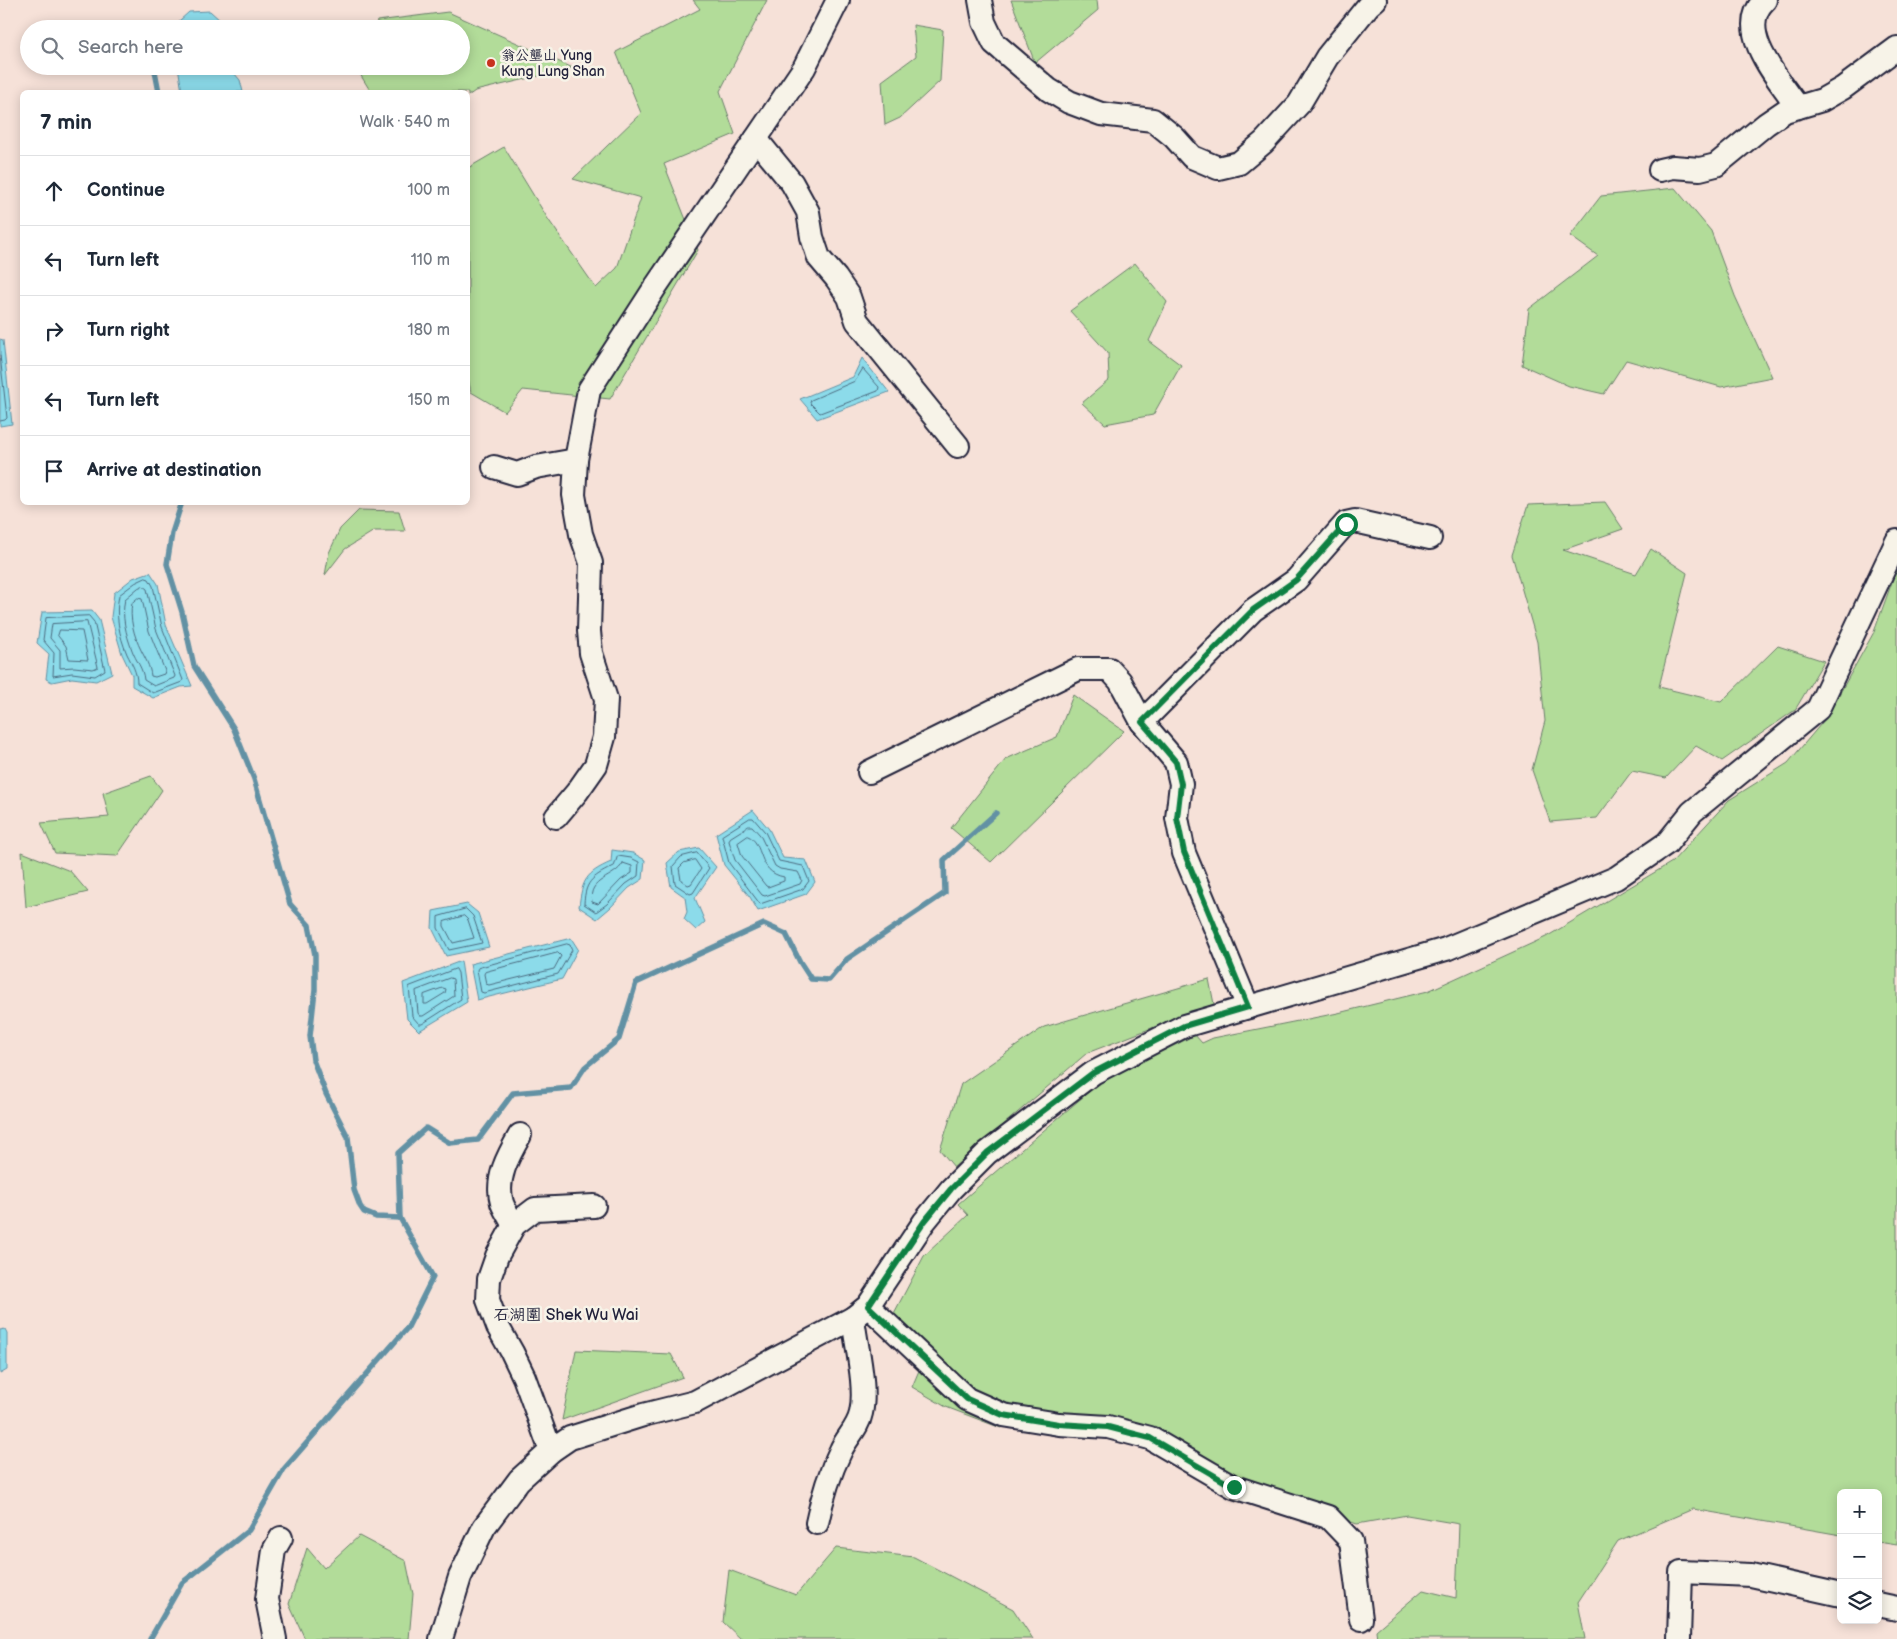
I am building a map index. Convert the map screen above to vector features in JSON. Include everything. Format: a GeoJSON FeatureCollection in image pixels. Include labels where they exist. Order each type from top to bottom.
{"type":"FeatureCollection","features":[{"type":"Feature","properties":{"kind":"street"},"geometry":{"type":"LineString","coordinates":[[556,817],[596,765],[604,737],[606,699],[591,653],[589,631],[590,563],[581,534],[574,495],[576,460],[589,390],[656,286],[804,68],[838,0]]}},
{"type":"Feature","properties":{"kind":"street"},"geometry":{"type":"LineString","coordinates":[[980,0],[984,22],[994,43],[1049,90],[1068,102],[1101,114],[1153,120],[1174,137],[1192,157],[1218,168],[1239,163],[1264,142],[1300,104],[1327,57],[1375,0]]}},
{"type":"Feature","properties":{"kind":"street"},"geometry":{"type":"LineString","coordinates":[[1765,0],[1755,16],[1754,29],[1757,47],[1798,107]]}},
{"type":"Feature","properties":{"kind":"street"},"geometry":{"type":"LineString","coordinates":[[1660,170],[1674,167],[1700,169],[1716,165],[1785,111],[1822,100],[1843,88],[1897,48]]}},
{"type":"Feature","properties":{"kind":"street"},"geometry":{"type":"LineString","coordinates":[[756,139],[792,183],[808,212],[812,237],[819,258],[849,297],[857,321],[958,446]]}},
{"type":"Feature","properties":{"kind":"street"},"geometry":{"type":"LineString","coordinates":[[494,467],[516,474],[536,467],[576,460]]}},
{"type":"Feature","properties":{"kind":"street"},"geometry":{"type":"LineString","coordinates":[[1142,722],[1253,610],[1296,580],[1346,524],[1355,521],[1430,538]]}},
{"type":"Feature","properties":{"kind":"street"},"geometry":{"type":"LineString","coordinates":[[441,1639],[460,1577],[484,1527],[519,1480],[551,1451],[570,1438],[643,1415],[695,1402],[860,1312],[924,1222],[951,1189],[987,1153],[1093,1073],[1184,1026],[1446,949],[1616,878],[1667,843],[1692,812],[1818,709],[1897,541]]}},
{"type":"Feature","properties":{"kind":"street"},"geometry":{"type":"LineString","coordinates":[[869,772],[1078,669],[1109,669],[1120,682],[1142,722],[1176,762],[1181,784],[1177,818],[1184,852],[1248,1007]]}},
{"type":"Feature","properties":{"kind":"street"},"geometry":{"type":"LineString","coordinates":[[514,1225],[502,1204],[502,1178],[503,1168],[520,1136]]}},
{"type":"Feature","properties":{"kind":"street"},"geometry":{"type":"LineString","coordinates":[[551,1451],[524,1377],[498,1327],[488,1300],[489,1278],[497,1256],[514,1225],[535,1209],[594,1206]]}},
{"type":"Feature","properties":{"kind":"street"},"geometry":{"type":"LineString","coordinates":[[817,1523],[825,1486],[841,1448],[855,1430],[861,1416],[864,1396],[860,1312]]}},
{"type":"Feature","properties":{"kind":"street"},"geometry":{"type":"LineString","coordinates":[[860,1312],[967,1399],[1003,1415],[1059,1424],[1108,1427],[1150,1438],[1234,1487],[1328,1517],[1351,1541],[1361,1619]]}},
{"type":"Feature","properties":{"kind":"street"},"geometry":{"type":"LineString","coordinates":[[275,1639],[267,1599],[274,1550],[281,1538]]}},
{"type":"Feature","properties":{"kind":"street"},"geometry":{"type":"LineString","coordinates":[[1679,1639],[1681,1572],[1751,1575],[1837,1594]]}},
{"type":"Feature","properties":{"kind":"street"},"geometry":{"type":"LineString","coordinates":[[1882,1605],[1897,1608]]}},
{"type":"Feature","properties":{"kind":"green space"},"geometry":{"type":"Polygon","coordinates":[[[693,0],[767,0],[720,91],[735,134],[664,164],[698,250],[610,399],[523,390],[505,412],[471,392],[470,387],[470,167],[504,147],[548,219],[596,288],[617,268],[641,198],[573,179],[641,113],[616,52],[700,9],[693,0]]]}},
{"type":"Feature","properties":{"kind":"green space"},"geometry":{"type":"Polygon","coordinates":[[[1011,0],[1097,0],[1098,10],[1035,63],[1011,0]]]}},
{"type":"Feature","properties":{"kind":"green space"},"geometry":{"type":"Polygon","coordinates":[[[448,12],[466,20],[385,20],[448,12]]]}},
{"type":"Feature","properties":{"kind":"green space"},"geometry":{"type":"Polygon","coordinates":[[[470,22],[573,68],[475,91],[470,95],[470,90],[370,90],[361,75],[470,75],[470,22]]]}},
{"type":"Feature","properties":{"kind":"green space"},"geometry":{"type":"Polygon","coordinates":[[[913,25],[943,30],[940,81],[900,118],[885,125],[882,81],[916,56],[913,25]]]}},
{"type":"Feature","properties":{"kind":"green space"},"geometry":{"type":"Polygon","coordinates":[[[1675,188],[1711,231],[1735,296],[1772,377],[1721,387],[1626,360],[1604,394],[1569,386],[1522,365],[1529,309],[1598,256],[1570,236],[1601,196],[1675,188]]]}},
{"type":"Feature","properties":{"kind":"green space"},"geometry":{"type":"Polygon","coordinates":[[[1135,263],[1167,302],[1149,341],[1181,365],[1153,415],[1105,424],[1082,403],[1109,380],[1108,353],[1070,311],[1135,263]]]}},
{"type":"Feature","properties":{"kind":"green space"},"geometry":{"type":"Polygon","coordinates":[[[1605,502],[1623,529],[1563,550],[1636,574],[1651,549],[1687,573],[1659,687],[1721,702],[1778,646],[1824,661],[1795,710],[1722,761],[1696,746],[1666,778],[1632,771],[1597,818],[1550,822],[1532,770],[1545,721],[1537,642],[1512,555],[1528,505],[1605,502]]]}},
{"type":"Feature","properties":{"kind":"green space"},"geometry":{"type":"Polygon","coordinates":[[[359,510],[399,511],[405,531],[374,531],[345,549],[325,575],[329,553],[340,529],[359,510]]]}},
{"type":"Feature","properties":{"kind":"green space"},"geometry":{"type":"Polygon","coordinates":[[[1897,568],[1897,1545],[1882,1543],[1882,1489],[1837,1489],[1837,1534],[1693,1509],[1618,1541],[1578,1602],[1585,1639],[1377,1639],[1376,1630],[1423,1590],[1456,1598],[1459,1524],[1407,1515],[1357,1524],[1309,1507],[1249,1490],[1129,1424],[1027,1412],[1001,1428],[946,1407],[912,1387],[926,1354],[891,1319],[924,1256],[968,1215],[958,1204],[1099,1083],[1195,1035],[1202,1043],[1213,1038],[1338,1013],[1428,991],[1546,937],[1672,862],[1729,800],[1788,763],[1826,718],[1874,632],[1897,568]]]}},
{"type":"Feature","properties":{"kind":"green space"},"geometry":{"type":"Polygon","coordinates":[[[1073,695],[1124,731],[991,862],[951,828],[1006,759],[1057,737],[1073,695]]]}},
{"type":"Feature","properties":{"kind":"green space"},"geometry":{"type":"Polygon","coordinates":[[[151,776],[162,790],[117,856],[55,853],[41,823],[109,817],[103,793],[151,776]]]}},
{"type":"Feature","properties":{"kind":"green space"},"geometry":{"type":"Polygon","coordinates":[[[22,852],[70,871],[88,892],[26,907],[22,852]]]}},
{"type":"Feature","properties":{"kind":"green space"},"geometry":{"type":"Polygon","coordinates":[[[1209,979],[1214,1004],[1087,1053],[954,1167],[940,1150],[961,1084],[1044,1027],[1209,979]]]}},
{"type":"Feature","properties":{"kind":"green space"},"geometry":{"type":"Polygon","coordinates":[[[576,1350],[671,1354],[683,1377],[562,1420],[576,1350]]]}},
{"type":"Feature","properties":{"kind":"green space"},"geometry":{"type":"Polygon","coordinates":[[[359,1536],[406,1561],[413,1594],[409,1639],[305,1639],[289,1604],[307,1548],[324,1568],[359,1536]]]}},
{"type":"Feature","properties":{"kind":"green space"},"geometry":{"type":"Polygon","coordinates":[[[836,1548],[914,1557],[1013,1609],[1033,1639],[741,1639],[723,1622],[729,1570],[796,1595],[836,1548]]]}},
{"type":"Feature","properties":{"kind":"water"},"geometry":{"type":"Polygon","coordinates":[[[210,11],[220,20],[180,20],[189,12],[210,11]]]}},
{"type":"Feature","properties":{"kind":"water"},"geometry":{"type":"Polygon","coordinates":[[[179,75],[236,75],[240,80],[242,90],[182,90],[179,75]]]}},
{"type":"Feature","properties":{"kind":"water"},"geometry":{"type":"Polygon","coordinates":[[[0,339],[3,340],[12,424],[0,426],[0,339]]]}},
{"type":"Feature","properties":{"kind":"water"},"geometry":{"type":"Polygon","coordinates":[[[862,358],[889,392],[817,419],[800,399],[853,377],[862,358]]]}},
{"type":"Feature","properties":{"kind":"water"},"geometry":{"type":"Polygon","coordinates":[[[150,572],[158,584],[166,625],[192,686],[181,687],[153,698],[132,686],[132,675],[122,654],[111,617],[114,593],[133,578],[150,572]]]}},
{"type":"Feature","properties":{"kind":"water"},"geometry":{"type":"Polygon","coordinates":[[[92,611],[99,620],[112,673],[96,681],[72,678],[52,682],[46,679],[49,654],[37,643],[42,612],[92,611]]]}},
{"type":"Feature","properties":{"kind":"water"},"geometry":{"type":"Polygon","coordinates":[[[753,810],[769,829],[783,858],[806,860],[815,882],[806,894],[758,911],[750,897],[724,865],[716,834],[753,810]]]}},
{"type":"Feature","properties":{"kind":"water"},"geometry":{"type":"Polygon","coordinates":[[[699,848],[716,867],[695,898],[705,922],[696,930],[684,919],[687,912],[685,897],[671,887],[667,863],[679,852],[699,848]]]}},
{"type":"Feature","properties":{"kind":"water"},"geometry":{"type":"Polygon","coordinates":[[[612,850],[633,853],[645,860],[643,879],[629,888],[597,919],[579,907],[582,890],[587,878],[591,874],[611,862],[612,850]]]}},
{"type":"Feature","properties":{"kind":"water"},"geometry":{"type":"Polygon","coordinates":[[[467,904],[478,913],[489,947],[446,956],[432,928],[433,911],[467,904]]]}},
{"type":"Feature","properties":{"kind":"water"},"geometry":{"type":"Polygon","coordinates":[[[571,938],[578,949],[562,979],[477,1000],[470,964],[571,938]]]}},
{"type":"Feature","properties":{"kind":"water"},"geometry":{"type":"Polygon","coordinates":[[[461,961],[467,1002],[419,1031],[407,1019],[403,983],[461,961]]]}},
{"type":"Feature","properties":{"kind":"water"},"geometry":{"type":"Polygon","coordinates":[[[5,1329],[7,1333],[7,1370],[0,1374],[0,1330],[5,1329]]]}},
{"type":"Feature","properties":{"kind":"waterway"},"geometry":{"type":"LineString","coordinates":[[156,75],[159,90]]}},
{"type":"Feature","properties":{"kind":"waterway"},"geometry":{"type":"LineString","coordinates":[[181,505],[172,533],[167,564],[182,612],[194,666],[234,729],[254,779],[290,904],[309,925],[315,955],[315,990],[310,1036],[313,1060],[326,1094],[348,1137],[354,1190],[360,1206],[364,1212],[376,1217],[400,1218]]}},
{"type":"Feature","properties":{"kind":"waterway"},"geometry":{"type":"LineString","coordinates":[[150,1639],[182,1583],[249,1530],[284,1469],[408,1327],[433,1277],[400,1218],[398,1153],[426,1128],[450,1143],[478,1140],[513,1093],[571,1088],[585,1067],[619,1039],[636,983],[764,924],[786,934],[811,979],[829,980],[847,959],[945,893],[944,860],[996,813]]}},
{"type":"Feature","properties":{"kind":"place","name":"翁公壟山 Yung Kung Lung Shan"},"geometry":{"type":"Point","coordinates":[491,63]}},
{"type":"Feature","properties":{"kind":"district","name":"石湖圍 Shek Wu Wai"},"geometry":{"type":"Point","coordinates":[566,1315]}},
{"type":"Feature","properties":{"kind":"route"},"geometry":{"type":"LineString","coordinates":[[1234,1487],[1150,1438],[1108,1427],[1059,1424],[1003,1415],[967,1399],[868,1306],[924,1222],[951,1189],[987,1153],[1093,1073],[1184,1026],[1248,1007],[1184,852],[1177,818],[1181,784],[1176,762],[1142,722],[1253,610],[1296,580],[1346,524]]}}]}
